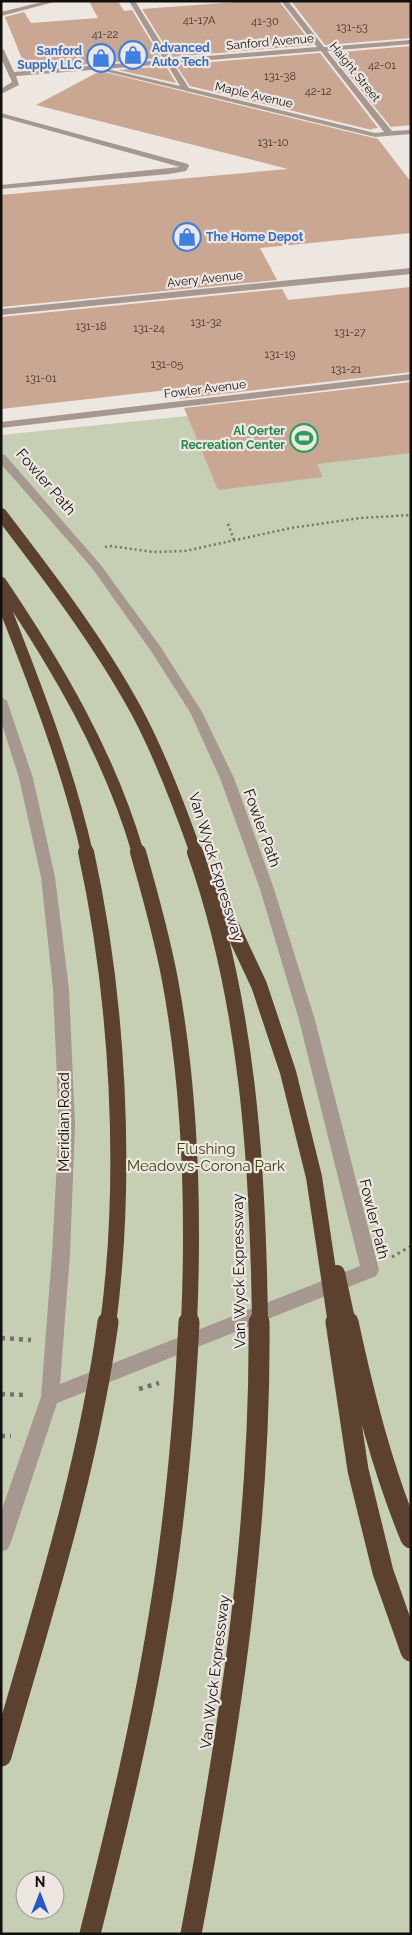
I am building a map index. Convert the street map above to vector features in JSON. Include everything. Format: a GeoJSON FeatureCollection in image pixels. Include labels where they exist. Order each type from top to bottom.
{"type":"FeatureCollection","features":[{"type":"Feature","properties":{"kind":"highway","name":"Van Wyck Expressway"},"geometry":{"type":"LineString","coordinates":[[1,514],[84,625],[125,691],[157,753],[190,841],[222,948],[240,1034],[250,1107],[256,1176],[260,1284],[258,1403],[254,1478],[245,1585],[227,1729],[211,1830],[191,1934]]}},
{"type":"Feature","properties":{"kind":"highway"},"geometry":{"type":"LineString","coordinates":[[1,584],[48,654],[86,725],[115,788],[137,850],[174,998],[180,1039],[188,1128],[191,1283],[179,1471],[159,1614],[143,1705],[90,1934]]}},
{"type":"Feature","properties":{"kind":"highway"},"geometry":{"type":"LineString","coordinates":[[1,598],[55,739],[73,797],[88,860],[100,927],[110,1003],[117,1143],[116,1228],[112,1288],[96,1398],[66,1525],[1,1756]]}},
{"type":"Feature","properties":{"kind":"highway"},"geometry":{"type":"LineString","coordinates":[[190,841],[242,945],[259,985],[288,1072],[382,1464],[395,1502],[411,1538]]}},
{"type":"Feature","properties":{"kind":"highway"},"geometry":{"type":"LineString","coordinates":[[314,1177],[358,1470],[383,1572],[411,1651]]}},
{"type":"Feature","properties":{"kind":"street"},"geometry":{"type":"LineString","coordinates":[[1,14],[55,1]]}},
{"type":"Feature","properties":{"kind":"street"},"geometry":{"type":"LineString","coordinates":[[132,1],[186,90]]}},
{"type":"Feature","properties":{"kind":"street","name":"Haight Street"},"geometry":{"type":"LineString","coordinates":[[284,1],[390,134]]}},
{"type":"Feature","properties":{"kind":"street","name":"Sanford Avenue"},"geometry":{"type":"LineString","coordinates":[[11,74],[411,42]]}},
{"type":"Feature","properties":{"kind":"street"},"geometry":{"type":"LineString","coordinates":[[1,50],[16,83],[1,92]]}},
{"type":"Feature","properties":{"kind":"street","name":"Maple Avenue"},"geometry":{"type":"LineString","coordinates":[[93,68],[375,135],[411,132]]}},
{"type":"Feature","properties":{"kind":"street"},"geometry":{"type":"LineString","coordinates":[[1,115],[185,166],[183,169],[169,172],[1,186]]}},
{"type":"Feature","properties":{"kind":"street","name":"Avery Avenue"},"geometry":{"type":"LineString","coordinates":[[1,312],[411,271]]}},
{"type":"Feature","properties":{"kind":"street","name":"Fowler Avenue"},"geometry":{"type":"LineString","coordinates":[[1,424],[411,378]]}},
{"type":"Feature","properties":{"kind":"street","name":"Fowler Path"},"geometry":{"type":"LineString","coordinates":[[1,457],[96,566],[156,649],[196,712],[227,778],[267,889],[307,1020],[370,1270],[50,1396]]}},
{"type":"Feature","properties":{"kind":"street","name":"Meridian Road"},"geometry":{"type":"LineString","coordinates":[[1,701],[26,778],[48,877],[60,989],[67,1126],[61,1254],[50,1396],[1,1542]]}},
{"type":"Feature","properties":{"kind":"path"},"geometry":{"type":"LineString","coordinates":[[100,548],[110,546],[154,552],[185,551],[234,540],[330,523],[411,515]]}},
{"type":"Feature","properties":{"kind":"path"},"geometry":{"type":"LineString","coordinates":[[228,524],[234,540]]}},
{"type":"Feature","properties":{"kind":"green space","name":"Flushing Meadows-Corona Park"},"geometry":{"type":"Polygon","coordinates":[[[411,393],[411,1934],[1,1934],[1,435],[411,393]]]}},
{"type":"Feature","properties":{"kind":"building"},"geometry":{"type":"Polygon","coordinates":[[[89,1],[118,1],[124,11],[132,10],[161,58],[66,66],[25,66],[5,17],[24,12],[31,23],[98,18],[89,1]]]}},
{"type":"Feature","properties":{"kind":"building"},"geometry":{"type":"Polygon","coordinates":[[[250,1],[279,1],[313,45],[172,57],[142,9],[250,1]]]}},
{"type":"Feature","properties":{"kind":"building"},"geometry":{"type":"Polygon","coordinates":[[[291,1],[411,1],[411,38],[325,45],[291,1]]]}},
{"type":"Feature","properties":{"kind":"building"},"geometry":{"type":"Polygon","coordinates":[[[411,46],[411,125],[391,127],[331,53],[411,46]]]}},
{"type":"Feature","properties":{"kind":"building"},"geometry":{"type":"Polygon","coordinates":[[[320,53],[378,128],[372,130],[190,86],[176,65],[320,53]]]}},
{"type":"Feature","properties":{"kind":"building"},"geometry":{"type":"Polygon","coordinates":[[[166,66],[176,83],[118,70],[166,66]]]}},
{"type":"Feature","properties":{"kind":"building"},"geometry":{"type":"Polygon","coordinates":[[[100,71],[378,139],[411,182],[411,233],[260,248],[277,280],[1,307],[1,195],[288,169],[36,105],[100,71]]]}},
{"type":"Feature","properties":{"kind":"building"},"geometry":{"type":"Polygon","coordinates":[[[411,287],[411,372],[180,399],[176,389],[1,409],[1,317],[282,289],[288,300],[411,287]]]}},
{"type":"Feature","properties":{"kind":"building","name":"Al Oerter Recreation Center"},"geometry":{"type":"Polygon","coordinates":[[[411,382],[411,453],[317,464],[323,477],[218,490],[184,408],[411,382]]]}},
{"type":"Feature","properties":{"kind":"place","name":"Advanced Auto Tech"},"geometry":{"type":"Point","coordinates":[133,55]}},
{"type":"Feature","properties":{"kind":"place","name":"Sanford Supply LLC"},"geometry":{"type":"Point","coordinates":[101,58]}},
{"type":"Feature","properties":{"kind":"place","name":"The Home Depot"},"geometry":{"type":"Point","coordinates":[187,237]}},
{"type":"Feature","properties":{"kind":"place","name":"Al Oerter Recreation Center"},"geometry":{"type":"Point","coordinates":[304,438]}}]}
